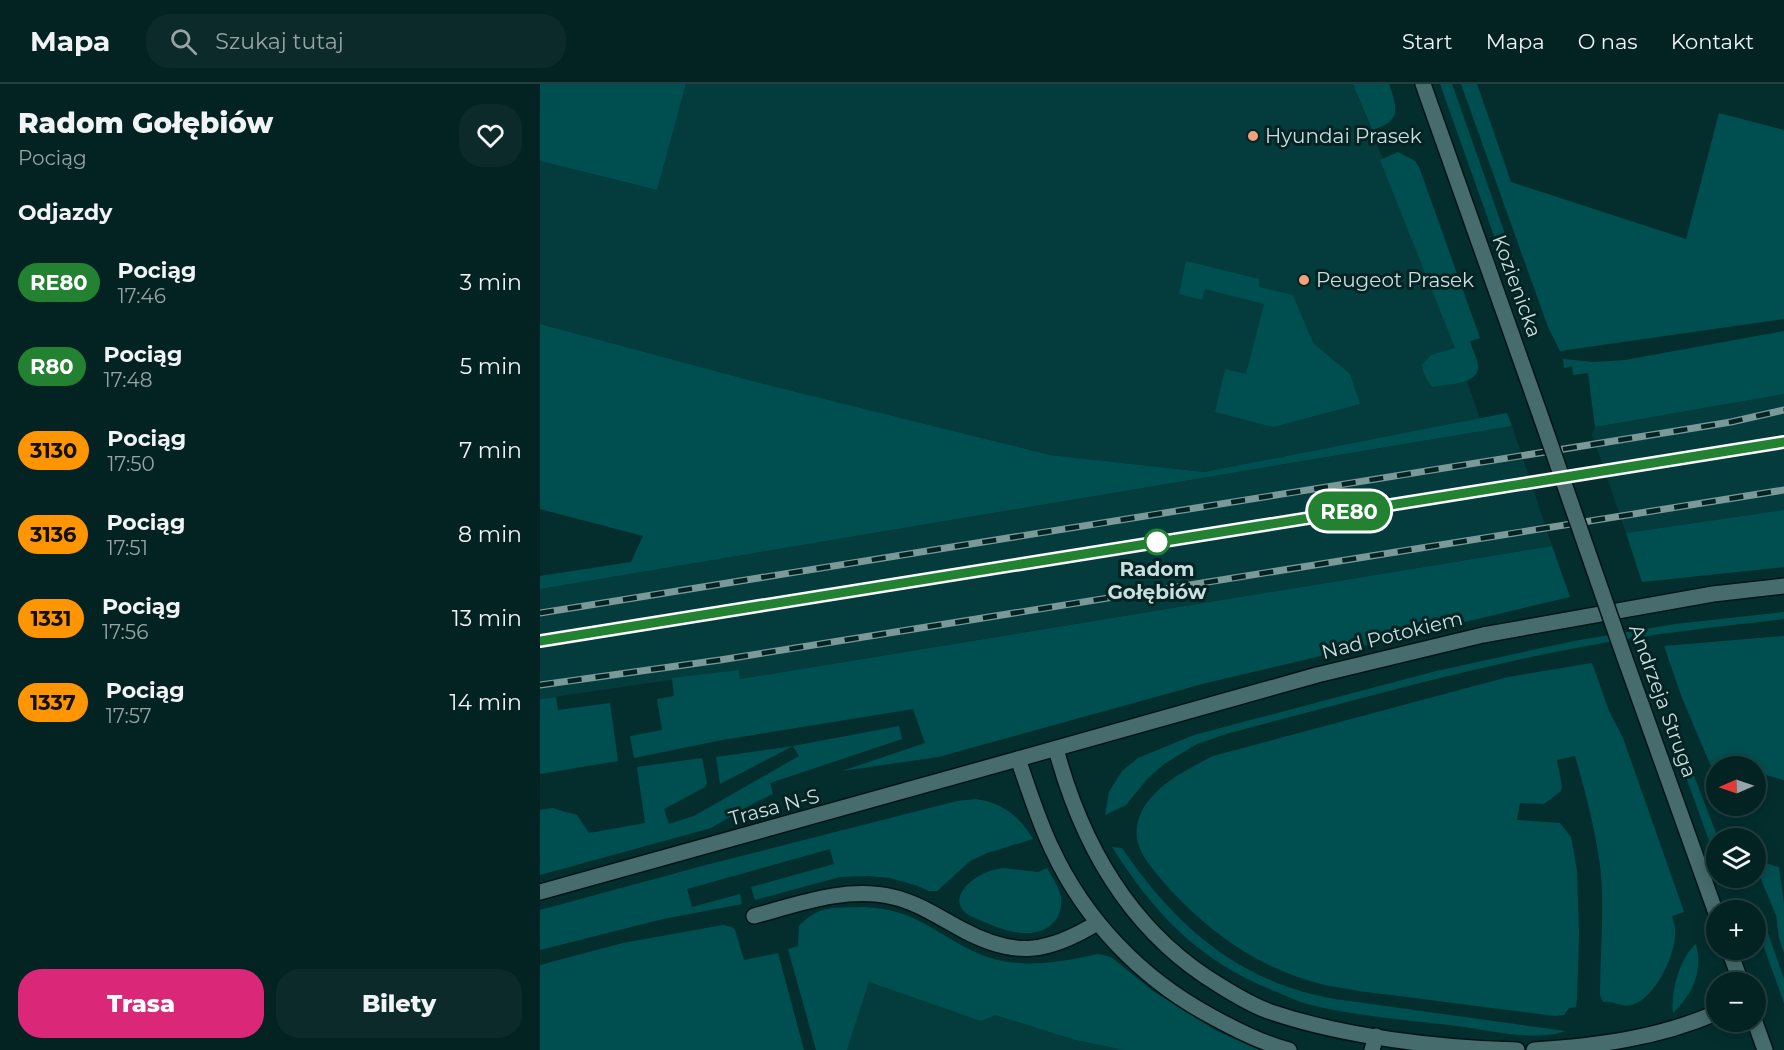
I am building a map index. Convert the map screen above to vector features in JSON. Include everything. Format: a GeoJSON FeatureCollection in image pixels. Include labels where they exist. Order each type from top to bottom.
{"type":"FeatureCollection","features":[{"type":"Feature","properties":{"kind":"main road","name":"Kozienicka"},"geometry":{"type":"LineString","coordinates":[[1423,84],[1571,504]]}},
{"type":"Feature","properties":{"kind":"main road","name":"Andrzeja Struga"},"geometry":{"type":"LineString","coordinates":[[1571,504],[1711,900]]}},
{"type":"Feature","properties":{"kind":"main road","name":"Nad Potokiem"},"geometry":{"type":"LineString","coordinates":[[1018,759],[1317,675],[1483,635],[1713,594],[1784,586]]}},
{"type":"Feature","properties":{"kind":"main road"},"geometry":{"type":"LineString","coordinates":[[1056,749],[1071,796],[1088,837],[1118,892],[1136,915],[1196,971],[1270,1011],[1374,1043],[1517,1050]]}},
{"type":"Feature","properties":{"kind":"main road"},"geometry":{"type":"LineString","coordinates":[[1018,759],[1052,849],[1065,875],[1097,923],[1153,979],[1184,1001],[1233,1029],[1289,1050]]}},
{"type":"Feature","properties":{"kind":"main road","name":"Trasa N-S"},"geometry":{"type":"LineString","coordinates":[[540,892],[821,816],[1018,759]]}},
{"type":"Feature","properties":{"kind":"main road"},"geometry":{"type":"LineString","coordinates":[[754,916],[844,894],[877,894],[907,901],[928,910],[989,942],[1011,948],[1035,949],[1073,938],[1097,923]]}},
{"type":"Feature","properties":{"kind":"main road"},"geometry":{"type":"LineString","coordinates":[[1534,1050],[1572,1048],[1631,1040],[1673,1030],[1706,1017]]}},
{"type":"Feature","properties":{"kind":"main road"},"geometry":{"type":"LineString","coordinates":[[1757,1032],[1761,1049]]}},
{"type":"Feature","properties":{"kind":"shaded area"},"geometry":{"type":"Polygon","coordinates":[[[540,84],[686,84],[657,190],[540,161],[540,84]]]}},
{"type":"Feature","properties":{"kind":"shaded area"},"geometry":{"type":"Polygon","coordinates":[[[686,84],[1353,84],[1458,347],[1480,419],[1204,472],[1050,455],[760,383],[540,324],[540,161],[657,190],[686,84]]]}},
{"type":"Feature","properties":{"kind":"shaded area"},"geometry":{"type":"Polygon","coordinates":[[[1353,84],[1389,84],[1395,113],[1388,123],[1372,130],[1353,84]]]}},
{"type":"Feature","properties":{"kind":"shaded area"},"geometry":{"type":"Polygon","coordinates":[[[1440,84],[1452,84],[1535,319],[1525,323],[1440,84]]]}},
{"type":"Feature","properties":{"kind":"shaded area"},"geometry":{"type":"Polygon","coordinates":[[[1461,84],[1477,84],[1511,182],[1686,239],[1719,113],[1784,130],[1784,319],[1560,351],[1548,327],[1461,84]]]}},
{"type":"Feature","properties":{"kind":"shaded area"},"geometry":{"type":"Polygon","coordinates":[[[1398,152],[1415,161],[1419,167],[1480,338],[1470,341],[1478,365],[1477,372],[1469,380],[1433,387],[1427,380],[1422,365],[1431,355],[1455,348],[1380,160],[1398,152]]]}},
{"type":"Feature","properties":{"kind":"shaded area"},"geometry":{"type":"Polygon","coordinates":[[[1186,261],[1259,279],[1259,287],[1293,295],[1313,343],[1350,374],[1360,404],[1273,427],[1215,412],[1225,369],[1246,374],[1264,304],[1205,289],[1202,300],[1179,294],[1186,261]]]}},
{"type":"Feature","properties":{"kind":"shaded area"},"geometry":{"type":"Polygon","coordinates":[[[540,324],[760,383],[1050,455],[1204,472],[1507,413],[1512,426],[540,589],[540,576],[631,562],[643,536],[540,509],[540,324]]]}},
{"type":"Feature","properties":{"kind":"shaded area"},"geometry":{"type":"Polygon","coordinates":[[[1784,331],[1784,394],[1595,427],[1588,373],[1573,375],[1572,366],[1564,368],[1563,359],[1594,362],[1625,360],[1784,331]]]}},
{"type":"Feature","properties":{"kind":"shaded area"},"geometry":{"type":"Polygon","coordinates":[[[1784,394],[1784,510],[1626,533],[1592,434],[1595,427],[1784,394]]]}},
{"type":"Feature","properties":{"kind":"shaded area"},"geometry":{"type":"Polygon","coordinates":[[[1512,426],[1552,546],[740,679],[738,670],[540,699],[540,589],[1512,426]]]}},
{"type":"Feature","properties":{"kind":"shaded area"},"geometry":{"type":"Polygon","coordinates":[[[1784,510],[1784,567],[1642,582],[1626,533],[1784,510]]]}},
{"type":"Feature","properties":{"kind":"shaded area"},"geometry":{"type":"Polygon","coordinates":[[[1552,546],[1570,597],[1206,683],[938,757],[842,771],[925,743],[913,709],[722,740],[634,758],[630,736],[662,730],[657,699],[674,696],[672,678],[739,670],[740,679],[1552,546]]]}},
{"type":"Feature","properties":{"kind":"shaded area"},"geometry":{"type":"Polygon","coordinates":[[[1784,612],[1784,619],[1631,638],[1537,656],[1405,687],[1229,733],[1197,744],[1164,764],[1147,779],[1126,805],[1105,815],[1109,792],[1122,771],[1138,758],[1194,735],[1436,671],[1574,641],[1675,624],[1784,612]]]}},
{"type":"Feature","properties":{"kind":"shaded area"},"geometry":{"type":"Polygon","coordinates":[[[1784,636],[1784,780],[1766,775],[1766,756],[1707,756],[1682,698],[1664,646],[1784,636]]]}},
{"type":"Feature","properties":{"kind":"shaded area"},"geometry":{"type":"Polygon","coordinates":[[[1592,663],[1609,711],[1623,738],[1684,912],[1672,916],[1675,939],[1663,973],[1650,993],[1634,1004],[1626,1006],[1603,1002],[1600,995],[1602,914],[1600,865],[1593,823],[1575,756],[1557,760],[1561,791],[1544,804],[1520,803],[1517,820],[1560,823],[1571,837],[1577,871],[1579,934],[1577,1000],[1576,1007],[1569,1008],[1564,1015],[1555,1016],[1356,990],[1321,984],[1275,968],[1233,944],[1195,914],[1161,879],[1140,849],[1137,827],[1147,803],[1166,784],[1213,756],[1508,677],[1592,663]]]}},
{"type":"Feature","properties":{"kind":"shaded area"},"geometry":{"type":"Polygon","coordinates":[[[556,697],[558,710],[610,703],[618,761],[540,774],[540,699],[556,697]]]}},
{"type":"Feature","properties":{"kind":"shaded area"},"geometry":{"type":"Polygon","coordinates":[[[1674,724],[1706,807],[1706,816],[1710,816],[1714,828],[1706,828],[1706,832],[1668,727],[1674,724]]]}},
{"type":"Feature","properties":{"kind":"shaded area"},"geometry":{"type":"Polygon","coordinates":[[[899,726],[902,739],[770,783],[773,794],[711,828],[540,875],[540,810],[552,808],[577,815],[589,833],[645,823],[637,767],[702,758],[707,783],[705,787],[664,809],[669,824],[694,816],[799,756],[793,746],[899,726]]]}},
{"type":"Feature","properties":{"kind":"shaded area"},"geometry":{"type":"Polygon","coordinates":[[[793,746],[720,784],[716,757],[793,746]]]}},
{"type":"Feature","properties":{"kind":"shaded area"},"geometry":{"type":"Polygon","coordinates":[[[976,799],[1002,807],[1016,817],[1033,839],[987,853],[970,861],[937,891],[929,891],[890,878],[840,877],[755,900],[751,887],[834,864],[830,849],[687,889],[692,907],[740,894],[742,904],[663,919],[540,950],[540,910],[957,801],[976,799]]]}},
{"type":"Feature","properties":{"kind":"shaded area"},"geometry":{"type":"Polygon","coordinates":[[[1112,847],[1122,848],[1164,902],[1188,926],[1213,947],[1240,965],[1269,980],[1335,999],[1565,1031],[1541,1035],[1512,1034],[1362,1015],[1296,1000],[1250,980],[1225,966],[1182,934],[1146,895],[1112,847]]]}},
{"type":"Feature","properties":{"kind":"shaded area"},"geometry":{"type":"Polygon","coordinates":[[[1766,863],[1779,867],[1784,905],[1784,953],[1779,938],[1776,915],[1765,888],[1766,863]]]}},
{"type":"Feature","properties":{"kind":"shaded area"},"geometry":{"type":"Polygon","coordinates":[[[1003,868],[1038,872],[1047,868],[1061,897],[1060,911],[1053,923],[1037,932],[1017,932],[988,924],[964,912],[960,899],[966,886],[983,874],[1003,868]]]}},
{"type":"Feature","properties":{"kind":"shaded area"},"geometry":{"type":"Polygon","coordinates":[[[864,907],[889,910],[907,916],[968,949],[1001,961],[1042,963],[1098,954],[1111,957],[1153,991],[1215,1030],[1259,1050],[1124,1050],[1075,1040],[995,1015],[981,1021],[869,982],[847,1050],[816,1050],[788,949],[798,946],[799,926],[814,914],[829,909],[864,907]]]}},
{"type":"Feature","properties":{"kind":"shaded area"},"geometry":{"type":"Polygon","coordinates":[[[723,925],[735,930],[744,960],[778,953],[804,1050],[540,1050],[540,965],[623,943],[723,925]]]}},
{"type":"Feature","properties":{"kind":"shaded area"},"geometry":{"type":"Polygon","coordinates":[[[1766,928],[1784,979],[1784,1003],[1766,953],[1766,928]]]}},
{"type":"Feature","properties":{"kind":"shaded area"},"geometry":{"type":"Polygon","coordinates":[[[1696,944],[1698,964],[1695,982],[1686,998],[1673,1013],[1672,1005],[1677,976],[1685,957],[1696,944]]]}},
{"type":"Feature","properties":{"kind":"shaded area"},"geometry":{"type":"Polygon","coordinates":[[[869,982],[981,1020],[995,1015],[1075,1040],[1124,1050],[847,1050],[869,982]]]}},
{"type":"Feature","properties":{"kind":"railway"},"geometry":{"type":"LineString","coordinates":[[540,613],[1676,431],[1784,410]]}},
{"type":"Feature","properties":{"kind":"railway"},"geometry":{"type":"LineString","coordinates":[[540,641],[1784,442]]}},
{"type":"Feature","properties":{"kind":"railway"},"geometry":{"type":"LineString","coordinates":[[540,685],[720,660],[1784,490]]}},
{"type":"Feature","properties":{"kind":"train","name":"RE80"},"geometry":{"type":"LineString","coordinates":[[540,641],[1784,442]]}},
{"type":"Feature","properties":{"kind":"place","name":"Hyundai Prasek"},"geometry":{"type":"Point","coordinates":[1253,136]}},
{"type":"Feature","properties":{"kind":"place","name":"Peugeot Prasek"},"geometry":{"type":"Point","coordinates":[1304,280]}},
{"type":"Feature","properties":{"kind":"place","name":"Radom Gołębiów"},"geometry":{"type":"Point","coordinates":[1157,542]}}]}
